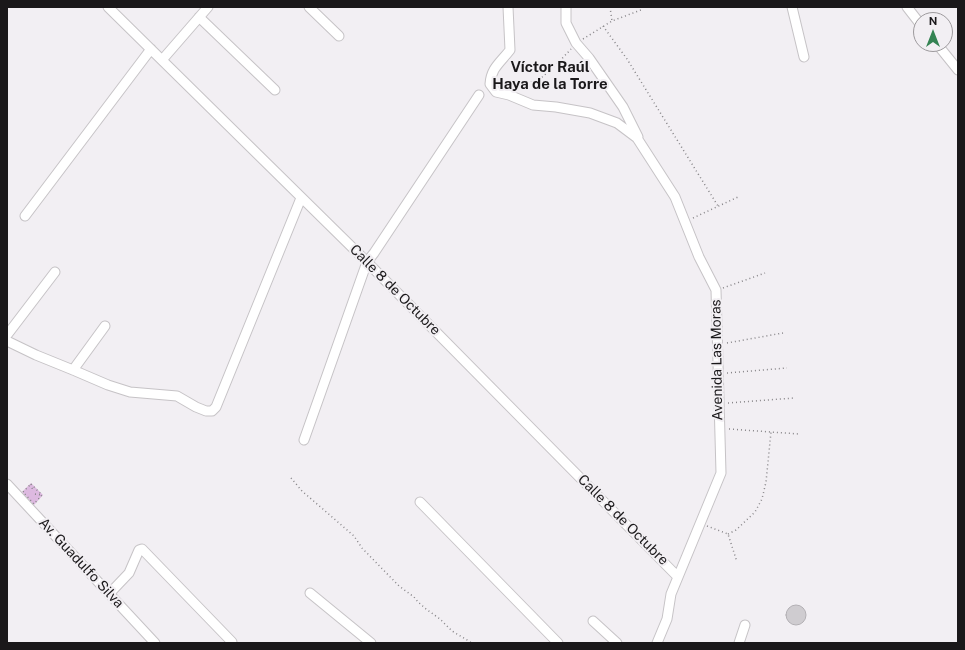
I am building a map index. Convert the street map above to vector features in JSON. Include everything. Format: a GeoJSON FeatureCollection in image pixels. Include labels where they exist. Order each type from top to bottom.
{"type":"FeatureCollection","features":[{"type":"Feature","properties":{"kind":"street","name":"Calle 8 de Octubre"},"geometry":{"type":"LineString","coordinates":[[108,7],[367,262],[678,577]]}},
{"type":"Feature","properties":{"kind":"street"},"geometry":{"type":"LineString","coordinates":[[162,60],[208,7]]}},
{"type":"Feature","properties":{"kind":"street"},"geometry":{"type":"LineString","coordinates":[[309,7],[339,36]]}},
{"type":"Feature","properties":{"kind":"street","name":"Avenida Las Moras"},"geometry":{"type":"LineString","coordinates":[[508,7],[510,50],[493,69],[490,84],[496,92],[509,95],[534,105],[590,113],[617,123],[637,138],[675,197],[699,257],[716,290],[721,473],[678,577],[672,594],[667,619],[657,643]]}},
{"type":"Feature","properties":{"kind":"street"},"geometry":{"type":"LineString","coordinates":[[566,7],[566,24],[576,43],[589,58],[623,107],[643,147]]}},
{"type":"Feature","properties":{"kind":"street"},"geometry":{"type":"LineString","coordinates":[[792,7],[804,57]]}},
{"type":"Feature","properties":{"kind":"street"},"geometry":{"type":"LineString","coordinates":[[199,17],[275,90]]}},
{"type":"Feature","properties":{"kind":"street"},"geometry":{"type":"LineString","coordinates":[[24,216],[151,49]]}},
{"type":"Feature","properties":{"kind":"street"},"geometry":{"type":"LineString","coordinates":[[943,52],[958,70]]}},
{"type":"Feature","properties":{"kind":"street"},"geometry":{"type":"LineString","coordinates":[[304,440],[367,262],[374,254],[479,95]]}},
{"type":"Feature","properties":{"kind":"street"},"geometry":{"type":"LineString","coordinates":[[7,341],[36,356],[108,385],[130,392],[177,396],[196,407],[206,411],[212,411],[216,407],[301,198]]}},
{"type":"Feature","properties":{"kind":"street"},"geometry":{"type":"LineString","coordinates":[[7,335],[55,272]]}},
{"type":"Feature","properties":{"kind":"street"},"geometry":{"type":"LineString","coordinates":[[73,370],[105,326]]}},
{"type":"Feature","properties":{"kind":"street","name":"Av. Guadulfo Silva"},"geometry":{"type":"LineString","coordinates":[[7,484],[155,643]]}},
{"type":"Feature","properties":{"kind":"street"},"geometry":{"type":"LineString","coordinates":[[420,502],[558,643]]}},
{"type":"Feature","properties":{"kind":"street"},"geometry":{"type":"LineString","coordinates":[[109,594],[129,573],[139,550],[142,549],[232,642]]}},
{"type":"Feature","properties":{"kind":"street"},"geometry":{"type":"LineString","coordinates":[[310,594],[371,643]]}},
{"type":"Feature","properties":{"kind":"street"},"geometry":{"type":"LineString","coordinates":[[593,621],[617,643]]}},
{"type":"Feature","properties":{"kind":"street"},"geometry":{"type":"LineString","coordinates":[[739,643],[745,625]]}},
{"type":"Feature","properties":{"kind":"path"},"geometry":{"type":"LineString","coordinates":[[610,7],[612,21]]}},
{"type":"Feature","properties":{"kind":"path"},"geometry":{"type":"LineString","coordinates":[[603,26],[628,59],[718,206]]}},
{"type":"Feature","properties":{"kind":"path"},"geometry":{"type":"LineString","coordinates":[[685,222],[738,197]]}},
{"type":"Feature","properties":{"kind":"path"},"geometry":{"type":"LineString","coordinates":[[716,290],[764,273]]}},
{"type":"Feature","properties":{"kind":"path"},"geometry":{"type":"LineString","coordinates":[[717,345],[783,333]]}},
{"type":"Feature","properties":{"kind":"path"},"geometry":{"type":"LineString","coordinates":[[718,374],[787,368]]}},
{"type":"Feature","properties":{"kind":"path"},"geometry":{"type":"LineString","coordinates":[[718,404],[794,398]]}},
{"type":"Feature","properties":{"kind":"path"},"geometry":{"type":"LineString","coordinates":[[719,428],[799,434]]}},
{"type":"Feature","properties":{"kind":"path"},"geometry":{"type":"LineString","coordinates":[[700,524],[728,534],[736,530],[755,512],[762,499],[766,482],[771,432]]}},
{"type":"Feature","properties":{"kind":"path"},"geometry":{"type":"LineString","coordinates":[[291,478],[302,491],[354,536],[366,552],[403,589],[440,619],[452,631],[472,643]]}},
{"type":"Feature","properties":{"kind":"path"},"geometry":{"type":"LineString","coordinates":[[31,484],[32,491]]}},
{"type":"Feature","properties":{"kind":"path"},"geometry":{"type":"LineString","coordinates":[[31,484],[23,492],[34,504],[42,496]]}},
{"type":"Feature","properties":{"kind":"path"},"geometry":{"type":"LineString","coordinates":[[31,484],[42,496]]}},
{"type":"Feature","properties":{"kind":"path"},"geometry":{"type":"LineString","coordinates":[[35,494],[42,496]]}},
{"type":"Feature","properties":{"kind":"path"},"geometry":{"type":"LineString","coordinates":[[728,534],[737,562]]}},
{"type":"Feature","properties":{"kind":"shaded area"},"geometry":{"type":"Polygon","coordinates":[[[31,483],[43,495],[34,505],[22,492],[31,483]]]}},
{"type":"Feature","properties":{"kind":"building"},"geometry":{"type":"Polygon","coordinates":[[[792,605],[800,605],[806,611],[806,619],[800,625],[792,625],[786,619],[786,611],[792,605]]]}},
{"type":"Feature","properties":{"kind":"district","name":"Víctor Raúl Haya de la Torre"},"geometry":{"type":"Point","coordinates":[550,76]}}]}
